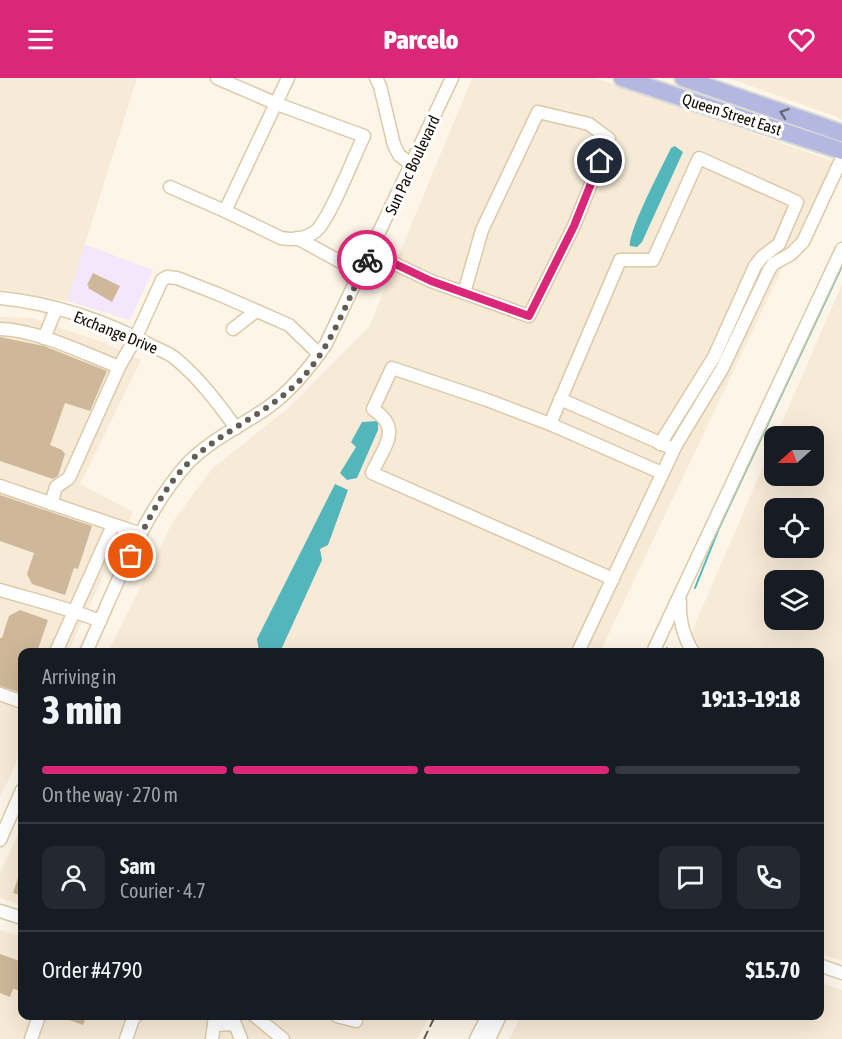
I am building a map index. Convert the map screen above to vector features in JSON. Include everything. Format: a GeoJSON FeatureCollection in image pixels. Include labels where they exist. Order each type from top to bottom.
{"type":"FeatureCollection","features":[{"type":"Feature","properties":{"kind":"main road","name":"Queen Street East"},"geometry":{"type":"LineString","coordinates":[[622,78],[839,144]]}},
{"type":"Feature","properties":{"kind":"main road","name":"Queen Street East"},"geometry":{"type":"LineString","coordinates":[[682,78],[839,144]]}},
{"type":"Feature","properties":{"kind":"street"},"geometry":{"type":"LineString","coordinates":[[170,188],[281,238],[297,238],[318,230],[328,215],[364,136],[277,104],[217,78]]}},
{"type":"Feature","properties":{"kind":"street"},"geometry":{"type":"LineString","coordinates":[[225,212],[288,78]]}},
{"type":"Feature","properties":{"kind":"street"},"geometry":{"type":"LineString","coordinates":[[376,78],[380,86],[394,146],[399,155],[412,165]]}},
{"type":"Feature","properties":{"kind":"street","name":"Sun Pac Boulevard"},"geometry":{"type":"LineString","coordinates":[[88,648],[141,534],[158,503],[188,464],[199,453],[269,406],[304,376],[326,344],[452,78]]}},
{"type":"Feature","properties":{"kind":"street"},"geometry":{"type":"LineString","coordinates":[[370,252],[431,281],[464,293],[529,316],[574,226],[609,139],[589,124],[538,112],[483,230],[464,293]]}},
{"type":"Feature","properties":{"kind":"street"},"geometry":{"type":"LineString","coordinates":[[580,648],[674,449],[722,369],[769,270],[773,264],[794,251],[806,237],[839,144]]}},
{"type":"Feature","properties":{"kind":"street"},"geometry":{"type":"LineString","coordinates":[[550,424],[620,260],[653,260],[699,158],[797,202],[779,244],[762,257],[755,266],[711,362],[660,444]]}},
{"type":"Feature","properties":{"kind":"street"},"geometry":{"type":"LineString","coordinates":[[297,238],[361,273]]}},
{"type":"Feature","properties":{"kind":"street"},"geometry":{"type":"LineString","coordinates":[[655,648],[842,249]]}},
{"type":"Feature","properties":{"kind":"street"},"geometry":{"type":"LineString","coordinates":[[51,504],[56,487],[69,478],[119,366],[136,337],[162,280],[177,278],[289,325],[319,354]]}},
{"type":"Feature","properties":{"kind":"street","name":"Exchange Drive"},"geometry":{"type":"LineString","coordinates":[[0,298],[30,301],[56,309],[136,337],[175,358],[210,392],[236,428]]}},
{"type":"Feature","properties":{"kind":"street"},"geometry":{"type":"LineString","coordinates":[[44,338],[56,309]]}},
{"type":"Feature","properties":{"kind":"street"},"geometry":{"type":"LineString","coordinates":[[233,329],[256,311]]}},
{"type":"Feature","properties":{"kind":"street"},"geometry":{"type":"LineString","coordinates":[[0,329],[13,329],[44,338],[119,366]]}},
{"type":"Feature","properties":{"kind":"street"},"geometry":{"type":"LineString","coordinates":[[613,579],[372,473],[391,432],[387,420],[374,409],[392,368],[550,424],[662,473]]}},
{"type":"Feature","properties":{"kind":"street"},"geometry":{"type":"LineString","coordinates":[[560,399],[674,449]]}},
{"type":"Feature","properties":{"kind":"street"},"geometry":{"type":"LineString","coordinates":[[0,486],[141,534]]}},
{"type":"Feature","properties":{"kind":"street"},"geometry":{"type":"LineString","coordinates":[[58,648],[113,525]]}},
{"type":"Feature","properties":{"kind":"street"},"geometry":{"type":"LineString","coordinates":[[0,590],[59,608],[75,610],[100,621]]}},
{"type":"Feature","properties":{"kind":"street"},"geometry":{"type":"LineString","coordinates":[[680,594],[681,621],[691,648]]}},
{"type":"Feature","properties":{"kind":"street"},"geometry":{"type":"LineString","coordinates":[[0,694],[18,701]]}},
{"type":"Feature","properties":{"kind":"street"},"geometry":{"type":"LineString","coordinates":[[0,840],[18,799]]}},
{"type":"Feature","properties":{"kind":"street"},"geometry":{"type":"LineString","coordinates":[[0,911],[18,917]]}},
{"type":"Feature","properties":{"kind":"street"},"geometry":{"type":"LineString","coordinates":[[824,967],[842,973]]}},
{"type":"Feature","properties":{"kind":"street"},"geometry":{"type":"LineString","coordinates":[[31,1039],[38,1020]]}},
{"type":"Feature","properties":{"kind":"street"},"geometry":{"type":"LineString","coordinates":[[126,1039],[133,1020]]}},
{"type":"Feature","properties":{"kind":"street"},"geometry":{"type":"LineString","coordinates":[[212,1039],[215,1020],[234,1024],[241,1039]]}},
{"type":"Feature","properties":{"kind":"street"},"geometry":{"type":"LineString","coordinates":[[260,1020],[283,1039]]}},
{"type":"Feature","properties":{"kind":"street"},"geometry":{"type":"LineString","coordinates":[[350,1020],[356,1022]]}},
{"type":"Feature","properties":{"kind":"street"},"geometry":{"type":"LineString","coordinates":[[476,1039],[486,1020]]}},
{"type":"Feature","properties":{"kind":"street"},"geometry":{"type":"LineString","coordinates":[[489,1039],[498,1020]]}},
{"type":"Feature","properties":{"kind":"shaded area"},"geometry":{"type":"Polygon","coordinates":[[[0,78],[137,78],[67,301],[0,289],[0,78]]]}},
{"type":"Feature","properties":{"kind":"shaded area"},"geometry":{"type":"Polygon","coordinates":[[[472,78],[596,78],[833,161],[602,648],[110,648],[172,523],[212,469],[288,408],[369,327],[472,78]]]}},
{"type":"Feature","properties":{"kind":"shaded area"},"geometry":{"type":"Polygon","coordinates":[[[728,78],[842,78],[842,120],[832,115],[728,78]]]}},
{"type":"Feature","properties":{"kind":"shaded area"},"geometry":{"type":"Polygon","coordinates":[[[84,244],[153,270],[130,320],[67,301],[84,244]]]}},
{"type":"Feature","properties":{"kind":"shaded area"},"geometry":{"type":"Polygon","coordinates":[[[842,284],[842,961],[824,955],[824,648],[685,648],[764,464],[764,486],[824,486],[824,426],[780,426],[842,284]]]}},
{"type":"Feature","properties":{"kind":"shaded area"},"geometry":{"type":"Polygon","coordinates":[[[0,317],[32,318],[105,343],[141,360],[80,484],[133,512],[70,648],[18,648],[18,758],[0,798],[0,317]]]}},
{"type":"Feature","properties":{"kind":"shaded area"},"geometry":{"type":"Polygon","coordinates":[[[18,835],[18,904],[0,898],[0,872],[18,835]]]}},
{"type":"Feature","properties":{"kind":"shaded area"},"geometry":{"type":"Polygon","coordinates":[[[0,930],[18,936],[18,1020],[427,1020],[418,1039],[0,1039],[0,930]]]}},
{"type":"Feature","properties":{"kind":"shaded area"},"geometry":{"type":"Polygon","coordinates":[[[824,984],[842,990],[842,1039],[509,1039],[519,1020],[824,1020],[824,984]]]}},
{"type":"Feature","properties":{"kind":"water"},"geometry":{"type":"Polygon","coordinates":[[[675,146],[683,152],[642,242],[637,247],[630,246],[635,226],[647,198],[671,148],[675,146]]]}},
{"type":"Feature","properties":{"kind":"water"},"geometry":{"type":"Polygon","coordinates":[[[378,421],[378,430],[357,478],[347,480],[340,473],[356,447],[351,442],[362,422],[378,421]]]}},
{"type":"Feature","properties":{"kind":"water"},"geometry":{"type":"Polygon","coordinates":[[[335,484],[348,490],[328,545],[320,549],[322,560],[282,648],[258,648],[257,639],[335,484]]]}},
{"type":"Feature","properties":{"kind":"building"},"geometry":{"type":"Polygon","coordinates":[[[93,273],[120,286],[112,302],[88,288],[87,285],[93,273]]]}},
{"type":"Feature","properties":{"kind":"building"},"geometry":{"type":"Polygon","coordinates":[[[0,337],[44,346],[107,371],[90,411],[65,403],[50,445],[62,450],[65,454],[58,476],[53,479],[0,461],[0,337]]]}},
{"type":"Feature","properties":{"kind":"building"},"geometry":{"type":"Polygon","coordinates":[[[0,495],[92,526],[78,569],[74,568],[65,595],[32,584],[27,574],[34,553],[0,541],[0,495]]]}},
{"type":"Feature","properties":{"kind":"building"},"geometry":{"type":"Polygon","coordinates":[[[20,610],[48,620],[38,648],[18,648],[18,692],[0,686],[0,638],[2,638],[9,616],[20,610]]]}},
{"type":"Feature","properties":{"kind":"building"},"geometry":{"type":"Polygon","coordinates":[[[18,878],[18,895],[13,893],[18,878]]]}},
{"type":"Feature","properties":{"kind":"building"},"geometry":{"type":"Polygon","coordinates":[[[0,954],[18,961],[18,990],[13,989],[10,997],[0,993],[0,954]]]}},
{"type":"Feature","properties":{"kind":"building"},"geometry":{"type":"Polygon","coordinates":[[[69,1020],[85,1020],[83,1025],[69,1020]]]}},
{"type":"Feature","properties":{"kind":"waterway"},"geometry":{"type":"LineString","coordinates":[[695,588],[719,528],[842,266]]}},
{"type":"Feature","properties":{"kind":"railway"},"geometry":{"type":"LineString","coordinates":[[424,1039],[433,1020]]}},
{"type":"Feature","properties":{"kind":"way so far"},"geometry":{"type":"LineString","coordinates":[[131,556],[158,503],[188,464],[199,453],[269,406],[304,376],[326,344],[367,260]]}},
{"type":"Feature","properties":{"kind":"route"},"geometry":{"type":"LineString","coordinates":[[367,260],[370,252],[431,281],[529,316],[574,226],[600,161]]}}]}
